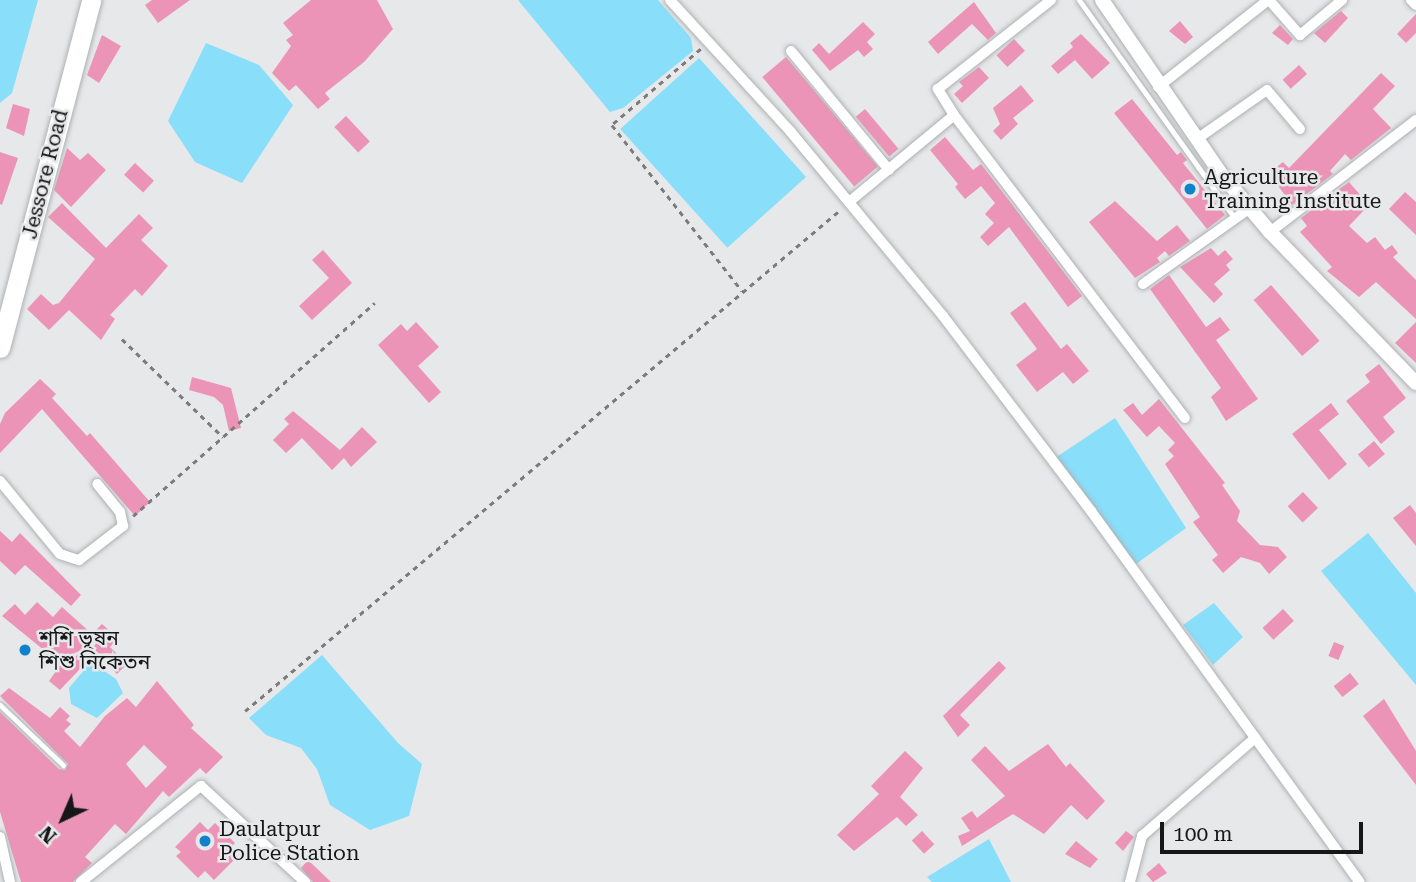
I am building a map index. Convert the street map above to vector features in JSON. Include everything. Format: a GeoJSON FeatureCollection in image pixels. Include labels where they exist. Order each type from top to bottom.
{"type":"FeatureCollection","features":[{"type":"Feature","properties":{"kind":"highway","name":"Jessore Road"},"geometry":{"type":"LineString","coordinates":[[0,296],[80,0]]}},
{"type":"Feature","properties":{"kind":"highway","name":"Jessore Road"},"geometry":{"type":"LineString","coordinates":[[0,348],[91,0]]}},
{"type":"Feature","properties":{"kind":"main road"},"geometry":{"type":"LineString","coordinates":[[1102,0],[1158,87],[1250,208],[1416,383]]}},
{"type":"Feature","properties":{"kind":"street"},"geometry":{"type":"LineString","coordinates":[[670,0],[849,202],[943,316],[1091,511],[1360,882]]}},
{"type":"Feature","properties":{"kind":"street"},"geometry":{"type":"LineString","coordinates":[[1051,0],[939,89],[954,115],[1185,418]]}},
{"type":"Feature","properties":{"kind":"street"},"geometry":{"type":"LineString","coordinates":[[1158,87],[1268,0],[1300,35],[1342,0]]}},
{"type":"Feature","properties":{"kind":"street"},"geometry":{"type":"LineString","coordinates":[[1411,0],[1416,5]]}},
{"type":"Feature","properties":{"kind":"street"},"geometry":{"type":"LineString","coordinates":[[791,51],[888,170]]}},
{"type":"Feature","properties":{"kind":"street"},"geometry":{"type":"LineString","coordinates":[[1197,139],[1267,90],[1300,129]]}},
{"type":"Feature","properties":{"kind":"street"},"geometry":{"type":"LineString","coordinates":[[849,202],[954,115]]}},
{"type":"Feature","properties":{"kind":"street"},"geometry":{"type":"LineString","coordinates":[[1270,232],[1416,120]]}},
{"type":"Feature","properties":{"kind":"street"},"geometry":{"type":"LineString","coordinates":[[1143,284],[1250,208]]}},
{"type":"Feature","properties":{"kind":"street"},"geometry":{"type":"LineString","coordinates":[[0,481],[60,554],[79,560],[123,526],[120,512],[97,484]]}},
{"type":"Feature","properties":{"kind":"street"},"geometry":{"type":"LineString","coordinates":[[1130,882],[1142,836],[1255,738]]}},
{"type":"Feature","properties":{"kind":"street"},"geometry":{"type":"LineString","coordinates":[[81,882],[201,786],[304,882]]}},
{"type":"Feature","properties":{"kind":"street"},"geometry":{"type":"LineString","coordinates":[[0,837],[10,882]]}},
{"type":"Feature","properties":{"kind":"lane"},"geometry":{"type":"LineString","coordinates":[[1079,0],[1235,219]]}},
{"type":"Feature","properties":{"kind":"lane"},"geometry":{"type":"LineString","coordinates":[[0,705],[64,765]]}},
{"type":"Feature","properties":{"kind":"path"},"geometry":{"type":"LineString","coordinates":[[709,43],[612,125],[742,290]]}},
{"type":"Feature","properties":{"kind":"path"},"geometry":{"type":"LineString","coordinates":[[245,712],[849,202]]}},
{"type":"Feature","properties":{"kind":"path"},"geometry":{"type":"LineString","coordinates":[[123,526],[375,303]]}},
{"type":"Feature","properties":{"kind":"path"},"geometry":{"type":"LineString","coordinates":[[122,339],[223,438]]}},
{"type":"Feature","properties":{"kind":"water"},"geometry":{"type":"Polygon","coordinates":[[[0,0],[38,0],[12,93],[0,103],[0,0]]]}},
{"type":"Feature","properties":{"kind":"water"},"geometry":{"type":"Polygon","coordinates":[[[518,0],[658,0],[691,38],[693,51],[623,108],[610,112],[518,0]]]}},
{"type":"Feature","properties":{"kind":"water"},"geometry":{"type":"Polygon","coordinates":[[[206,43],[259,65],[293,105],[242,183],[195,162],[168,121],[206,43]]]}},
{"type":"Feature","properties":{"kind":"water"},"geometry":{"type":"Polygon","coordinates":[[[699,58],[806,177],[727,248],[620,129],[699,58]]]}},
{"type":"Feature","properties":{"kind":"water"},"geometry":{"type":"Polygon","coordinates":[[[1115,418],[1186,528],[1136,564],[1055,458],[1115,418]]]}},
{"type":"Feature","properties":{"kind":"water"},"geometry":{"type":"Polygon","coordinates":[[[1368,533],[1416,593],[1416,685],[1321,571],[1368,533]]]}},
{"type":"Feature","properties":{"kind":"water"},"geometry":{"type":"Polygon","coordinates":[[[1214,603],[1243,637],[1213,665],[1183,625],[1214,603]]]}},
{"type":"Feature","properties":{"kind":"water"},"geometry":{"type":"Polygon","coordinates":[[[322,655],[398,743],[422,764],[409,816],[370,830],[330,805],[317,769],[301,748],[266,735],[249,718],[322,655]]]}},
{"type":"Feature","properties":{"kind":"water"},"geometry":{"type":"Polygon","coordinates":[[[91,662],[116,679],[123,693],[97,718],[71,704],[69,688],[91,662]]]}},
{"type":"Feature","properties":{"kind":"water"},"geometry":{"type":"Polygon","coordinates":[[[989,839],[1011,882],[932,882],[927,877],[989,839]]]}},
{"type":"Feature","properties":{"kind":"building"},"geometry":{"type":"Polygon","coordinates":[[[152,0],[190,0],[158,23],[145,5],[152,0]]]}},
{"type":"Feature","properties":{"kind":"building"},"geometry":{"type":"Polygon","coordinates":[[[311,0],[377,0],[393,29],[364,62],[325,93],[330,99],[318,109],[296,85],[289,91],[272,73],[291,46],[286,40],[293,35],[283,23],[311,0]]]}},
{"type":"Feature","properties":{"kind":"building"},"geometry":{"type":"Polygon","coordinates":[[[974,2],[996,33],[988,40],[972,24],[938,54],[928,42],[974,2]]]}},
{"type":"Feature","properties":{"kind":"building"},"geometry":{"type":"Polygon","coordinates":[[[1341,11],[1348,18],[1325,43],[1314,33],[1341,11]]]}},
{"type":"Feature","properties":{"kind":"building"},"geometry":{"type":"Polygon","coordinates":[[[1416,14],[1416,33],[1406,43],[1397,34],[1416,14]]]}},
{"type":"Feature","properties":{"kind":"building"},"geometry":{"type":"Polygon","coordinates":[[[1180,21],[1193,37],[1185,44],[1169,31],[1180,21]]]}},
{"type":"Feature","properties":{"kind":"building"},"geometry":{"type":"Polygon","coordinates":[[[863,22],[875,34],[867,42],[873,49],[864,57],[858,50],[830,71],[812,50],[819,43],[829,54],[863,22]]]}},
{"type":"Feature","properties":{"kind":"building"},"geometry":{"type":"Polygon","coordinates":[[[1280,25],[1293,39],[1288,45],[1272,33],[1280,25]]]}},
{"type":"Feature","properties":{"kind":"building"},"geometry":{"type":"Polygon","coordinates":[[[1081,34],[1110,63],[1092,79],[1075,60],[1058,74],[1051,66],[1073,47],[1070,43],[1081,34]]]}},
{"type":"Feature","properties":{"kind":"building"},"geometry":{"type":"Polygon","coordinates":[[[102,35],[121,46],[99,83],[87,75],[102,35]]]}},
{"type":"Feature","properties":{"kind":"building"},"geometry":{"type":"Polygon","coordinates":[[[1014,39],[1025,51],[1007,67],[996,55],[1014,39]]]}},
{"type":"Feature","properties":{"kind":"building"},"geometry":{"type":"Polygon","coordinates":[[[786,57],[878,167],[854,186],[762,77],[786,57]]]}},
{"type":"Feature","properties":{"kind":"building"},"geometry":{"type":"Polygon","coordinates":[[[1299,65],[1307,74],[1291,89],[1283,80],[1299,65]]]}},
{"type":"Feature","properties":{"kind":"building"},"geometry":{"type":"Polygon","coordinates":[[[979,67],[989,78],[962,103],[954,94],[963,86],[959,82],[979,67]]]}},
{"type":"Feature","properties":{"kind":"building"},"geometry":{"type":"Polygon","coordinates":[[[1381,73],[1395,86],[1373,109],[1391,128],[1351,160],[1345,154],[1330,171],[1333,174],[1292,205],[1269,173],[1283,162],[1289,168],[1381,73]]]}},
{"type":"Feature","properties":{"kind":"building"},"geometry":{"type":"Polygon","coordinates":[[[1021,85],[1034,101],[1013,118],[1018,124],[1001,140],[993,131],[1000,124],[993,108],[1021,85]]]}},
{"type":"Feature","properties":{"kind":"building","name":"Agriculture Training Institute"},"geometry":{"type":"Polygon","coordinates":[[[1132,99],[1177,155],[1181,152],[1187,160],[1183,163],[1225,215],[1207,229],[1114,113],[1132,99]]]}},
{"type":"Feature","properties":{"kind":"building"},"geometry":{"type":"Polygon","coordinates":[[[13,104],[30,109],[24,136],[6,128],[13,104]]]}},
{"type":"Feature","properties":{"kind":"building"},"geometry":{"type":"Polygon","coordinates":[[[865,109],[898,149],[889,157],[856,117],[865,109]]]}},
{"type":"Feature","properties":{"kind":"building"},"geometry":{"type":"Polygon","coordinates":[[[346,116],[370,142],[358,153],[334,127],[346,116]]]}},
{"type":"Feature","properties":{"kind":"building"},"geometry":{"type":"Polygon","coordinates":[[[945,137],[973,170],[981,164],[1082,296],[1068,307],[1009,227],[988,246],[980,237],[994,223],[985,214],[995,203],[981,186],[965,199],[955,187],[958,184],[930,150],[945,137]]]}},
{"type":"Feature","properties":{"kind":"building"},"geometry":{"type":"Polygon","coordinates":[[[67,148],[80,160],[88,153],[106,170],[71,207],[54,190],[67,148]]]}},
{"type":"Feature","properties":{"kind":"building"},"geometry":{"type":"Polygon","coordinates":[[[0,152],[18,158],[2,205],[0,204],[0,152]]]}},
{"type":"Feature","properties":{"kind":"building"},"geometry":{"type":"Polygon","coordinates":[[[135,163],[154,181],[143,192],[124,175],[135,163]]]}},
{"type":"Feature","properties":{"kind":"building"},"geometry":{"type":"Polygon","coordinates":[[[1349,182],[1369,205],[1349,226],[1367,243],[1375,237],[1385,250],[1392,245],[1398,253],[1393,257],[1416,280],[1416,319],[1376,282],[1359,297],[1327,271],[1332,267],[1300,232],[1307,226],[1301,218],[1349,182]]]}},
{"type":"Feature","properties":{"kind":"building"},"geometry":{"type":"Polygon","coordinates":[[[1405,192],[1416,202],[1416,235],[1389,209],[1405,192]]]}},
{"type":"Feature","properties":{"kind":"building"},"geometry":{"type":"Polygon","coordinates":[[[1115,201],[1157,241],[1177,225],[1190,241],[1169,256],[1165,251],[1157,258],[1160,262],[1135,278],[1089,222],[1115,201]]]}},
{"type":"Feature","properties":{"kind":"building"},"geometry":{"type":"Polygon","coordinates":[[[62,203],[106,248],[139,214],[153,228],[141,240],[168,266],[142,296],[135,289],[110,315],[115,319],[101,340],[69,310],[49,330],[27,309],[41,294],[53,305],[59,303],[95,259],[48,217],[62,203]]]}},
{"type":"Feature","properties":{"kind":"building"},"geometry":{"type":"Polygon","coordinates":[[[1211,248],[1218,256],[1225,250],[1233,259],[1226,265],[1230,270],[1214,284],[1223,294],[1214,303],[1180,267],[1211,248]]]}},
{"type":"Feature","properties":{"kind":"building"},"geometry":{"type":"Polygon","coordinates":[[[323,250],[352,283],[312,320],[299,306],[329,278],[312,260],[323,250]]]}},
{"type":"Feature","properties":{"kind":"building"},"geometry":{"type":"Polygon","coordinates":[[[1169,275],[1206,327],[1220,317],[1230,330],[1216,340],[1258,399],[1226,421],[1211,397],[1221,388],[1150,289],[1169,275]]]}},
{"type":"Feature","properties":{"kind":"building"},"geometry":{"type":"Polygon","coordinates":[[[1271,285],[1320,341],[1302,356],[1254,300],[1271,285]]]}},
{"type":"Feature","properties":{"kind":"building"},"geometry":{"type":"Polygon","coordinates":[[[1025,302],[1061,349],[1067,344],[1089,371],[1073,384],[1063,372],[1037,392],[1016,365],[1037,349],[1010,313],[1025,302]]]}},
{"type":"Feature","properties":{"kind":"building"},"geometry":{"type":"Polygon","coordinates":[[[416,322],[439,347],[418,366],[441,392],[429,403],[378,345],[401,324],[407,331],[416,322]]]}},
{"type":"Feature","properties":{"kind":"building"},"geometry":{"type":"Polygon","coordinates":[[[1416,322],[1416,363],[1395,343],[1416,322]]]}},
{"type":"Feature","properties":{"kind":"building"},"geometry":{"type":"Polygon","coordinates":[[[1379,364],[1406,398],[1383,417],[1395,432],[1381,444],[1346,401],[1370,382],[1365,375],[1379,364]]]}},
{"type":"Feature","properties":{"kind":"building"},"geometry":{"type":"Polygon","coordinates":[[[192,377],[231,388],[241,428],[229,431],[223,405],[214,397],[189,390],[192,377]]]}},
{"type":"Feature","properties":{"kind":"building"},"geometry":{"type":"Polygon","coordinates":[[[40,379],[56,394],[52,398],[87,436],[90,433],[150,502],[135,516],[42,409],[0,453],[0,424],[5,413],[40,379]]]}},
{"type":"Feature","properties":{"kind":"building"},"geometry":{"type":"Polygon","coordinates":[[[1159,399],[1225,483],[1222,485],[1240,511],[1237,521],[1260,545],[1278,547],[1287,557],[1269,574],[1260,563],[1241,557],[1223,573],[1212,560],[1218,555],[1193,522],[1200,517],[1165,464],[1174,456],[1168,450],[1175,443],[1159,426],[1147,437],[1123,410],[1133,403],[1142,415],[1159,399]]]}},
{"type":"Feature","properties":{"kind":"building"},"geometry":{"type":"Polygon","coordinates":[[[1331,403],[1339,414],[1319,430],[1347,464],[1329,480],[1292,434],[1331,403]]]}},
{"type":"Feature","properties":{"kind":"building"},"geometry":{"type":"Polygon","coordinates":[[[293,411],[340,450],[362,427],[377,442],[351,467],[344,458],[332,470],[302,438],[286,453],[273,440],[289,424],[284,419],[293,411]]]}},
{"type":"Feature","properties":{"kind":"building"},"geometry":{"type":"Polygon","coordinates":[[[1374,441],[1385,454],[1369,468],[1358,454],[1374,441]]]}},
{"type":"Feature","properties":{"kind":"building"},"geometry":{"type":"Polygon","coordinates":[[[1303,492],[1318,508],[1303,522],[1288,506],[1303,492]]]}},
{"type":"Feature","properties":{"kind":"building"},"geometry":{"type":"Polygon","coordinates":[[[1410,505],[1416,513],[1416,546],[1393,518],[1410,505]]]}},
{"type":"Feature","properties":{"kind":"building"},"geometry":{"type":"Polygon","coordinates":[[[0,531],[12,542],[20,533],[81,595],[71,606],[25,565],[15,575],[0,561],[0,531]]]}},
{"type":"Feature","properties":{"kind":"building"},"geometry":{"type":"Polygon","coordinates":[[[37,602],[53,617],[62,607],[92,634],[102,624],[118,638],[110,647],[127,664],[117,674],[95,653],[60,690],[49,681],[61,664],[2,616],[15,604],[25,615],[37,602]]]}},
{"type":"Feature","properties":{"kind":"building"},"geometry":{"type":"Polygon","coordinates":[[[1283,609],[1294,621],[1273,640],[1263,628],[1283,609]]]}},
{"type":"Feature","properties":{"kind":"building"},"geometry":{"type":"Polygon","coordinates":[[[1334,642],[1344,646],[1339,660],[1328,656],[1334,642]]]}},
{"type":"Feature","properties":{"kind":"building"},"geometry":{"type":"Polygon","coordinates":[[[999,661],[1006,668],[960,715],[970,725],[958,737],[943,716],[999,661]]]}},
{"type":"Feature","properties":{"kind":"building"},"geometry":{"type":"Polygon","coordinates":[[[1350,673],[1359,684],[1342,697],[1334,686],[1350,673]]]}},
{"type":"Feature","properties":{"kind":"building"},"geometry":{"type":"Polygon","coordinates":[[[157,681],[194,725],[191,728],[223,757],[206,774],[200,768],[169,797],[163,791],[126,834],[115,824],[85,857],[92,863],[73,882],[21,882],[0,812],[0,712],[59,769],[65,770],[68,764],[0,696],[9,688],[50,718],[60,707],[70,716],[66,720],[71,724],[64,731],[80,747],[105,716],[127,698],[136,707],[157,681]],[[144,745],[126,764],[146,788],[167,767],[144,745]]]}},
{"type":"Feature","properties":{"kind":"building"},"geometry":{"type":"Polygon","coordinates":[[[1384,699],[1416,751],[1416,785],[1363,716],[1384,699]]]}},
{"type":"Feature","properties":{"kind":"building"},"geometry":{"type":"Polygon","coordinates":[[[1048,744],[1066,767],[1070,763],[1105,801],[1087,820],[1071,805],[1044,834],[1013,814],[962,846],[958,836],[970,831],[961,818],[972,811],[977,818],[1005,796],[971,760],[985,746],[1009,771],[1048,744]]]}},
{"type":"Feature","properties":{"kind":"building"},"geometry":{"type":"Polygon","coordinates":[[[905,751],[923,768],[900,797],[918,815],[906,826],[897,817],[854,851],[837,835],[879,794],[871,786],[905,751]]]}},
{"type":"Feature","properties":{"kind":"building"},"geometry":{"type":"Polygon","coordinates":[[[200,822],[208,830],[215,823],[235,843],[227,851],[235,859],[214,880],[205,871],[198,878],[176,856],[181,852],[175,847],[200,822]]]}},
{"type":"Feature","properties":{"kind":"building"},"geometry":{"type":"Polygon","coordinates":[[[922,831],[934,844],[924,854],[912,841],[922,831]]]}},
{"type":"Feature","properties":{"kind":"building"},"geometry":{"type":"Polygon","coordinates":[[[1126,831],[1134,837],[1123,851],[1115,843],[1126,831]]]}},
{"type":"Feature","properties":{"kind":"building"},"geometry":{"type":"Polygon","coordinates":[[[1076,841],[1098,859],[1090,868],[1065,854],[1076,841]]]}},
{"type":"Feature","properties":{"kind":"building"},"geometry":{"type":"Polygon","coordinates":[[[308,860],[331,882],[313,882],[301,868],[308,860]]]}},
{"type":"Feature","properties":{"kind":"building"},"geometry":{"type":"Polygon","coordinates":[[[1159,863],[1167,873],[1153,882],[1146,874],[1159,863]]]}},
{"type":"Feature","properties":{"kind":"place","name":"Agriculture Training Institute"},"geometry":{"type":"Point","coordinates":[1190,189]}},
{"type":"Feature","properties":{"kind":"place","name":"শশি ভূষন শিশু নিকেতন"},"geometry":{"type":"Point","coordinates":[25,650]}},
{"type":"Feature","properties":{"kind":"place","name":"Daulatpur Police Station"},"geometry":{"type":"Point","coordinates":[205,841]}}]}
